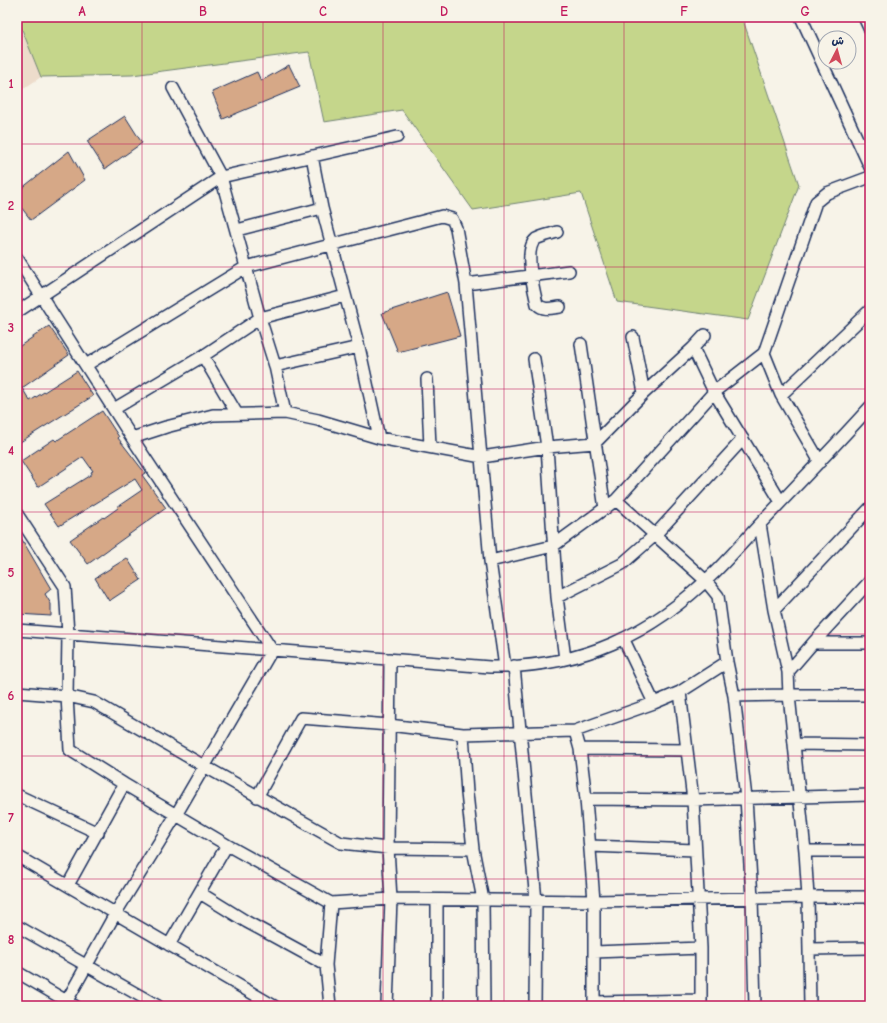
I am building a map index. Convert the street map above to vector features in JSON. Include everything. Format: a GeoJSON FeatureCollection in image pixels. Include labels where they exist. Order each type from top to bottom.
{"type":"FeatureCollection","features":[{"type":"Feature","properties":{"kind":"street"},"geometry":{"type":"LineString","coordinates":[[801,17],[869,164]]}},
{"type":"Feature","properties":{"kind":"street"},"geometry":{"type":"LineString","coordinates":[[864,17],[870,30]]}},
{"type":"Feature","properties":{"kind":"street"},"geometry":{"type":"LineString","coordinates":[[173,88],[221,177],[237,230],[260,318],[275,366],[285,412]]}},
{"type":"Feature","properties":{"kind":"street"},"geometry":{"type":"LineString","coordinates":[[17,312],[221,177],[397,137]]}},
{"type":"Feature","properties":{"kind":"street"},"geometry":{"type":"LineString","coordinates":[[312,156],[331,245],[359,347],[378,438]]}},
{"type":"Feature","properties":{"kind":"street"},"geometry":{"type":"LineString","coordinates":[[490,561],[553,546],[605,509],[616,500],[714,392],[764,352],[816,202],[827,193],[870,177]]}},
{"type":"Feature","properties":{"kind":"street"},"geometry":{"type":"LineString","coordinates":[[237,230],[322,208]]}},
{"type":"Feature","properties":{"kind":"street"},"geometry":{"type":"LineString","coordinates":[[86,365],[246,267],[442,216],[452,219],[456,228],[466,284],[490,561],[510,667],[520,733],[536,901],[535,1006]]}},
{"type":"Feature","properties":{"kind":"street"},"geometry":{"type":"LineString","coordinates":[[557,232],[536,239],[530,248],[531,276],[537,304],[546,309],[560,307]]}},
{"type":"Feature","properties":{"kind":"street"},"geometry":{"type":"LineString","coordinates":[[17,258],[132,438],[272,650]]}},
{"type":"Feature","properties":{"kind":"street"},"geometry":{"type":"LineString","coordinates":[[466,284],[569,271]]}},
{"type":"Feature","properties":{"kind":"street"},"geometry":{"type":"LineString","coordinates":[[114,409],[203,356],[260,318],[345,296]]}},
{"type":"Feature","properties":{"kind":"street"},"geometry":{"type":"LineString","coordinates":[[781,395],[870,310]]}},
{"type":"Feature","properties":{"kind":"street"},"geometry":{"type":"LineString","coordinates":[[132,438],[166,427],[213,415],[285,412],[378,438],[482,457],[546,447],[595,443],[644,393],[694,348],[705,335]]}},
{"type":"Feature","properties":{"kind":"street"},"geometry":{"type":"LineString","coordinates":[[633,337],[644,393]]}},
{"type":"Feature","properties":{"kind":"street"},"geometry":{"type":"LineString","coordinates":[[581,344],[605,509]]}},
{"type":"Feature","properties":{"kind":"street"},"geometry":{"type":"LineString","coordinates":[[275,366],[359,347]]}},
{"type":"Feature","properties":{"kind":"street"},"geometry":{"type":"LineString","coordinates":[[694,348],[714,392],[781,502]]}},
{"type":"Feature","properties":{"kind":"street"},"geometry":{"type":"LineString","coordinates":[[764,352],[781,395],[820,462]]}},
{"type":"Feature","properties":{"kind":"street"},"geometry":{"type":"LineString","coordinates":[[203,356],[237,414]]}},
{"type":"Feature","properties":{"kind":"street"},"geometry":{"type":"LineString","coordinates":[[534,359],[546,447],[557,598],[566,659]]}},
{"type":"Feature","properties":{"kind":"street"},"geometry":{"type":"LineString","coordinates":[[427,379],[430,447]]}},
{"type":"Feature","properties":{"kind":"street"},"geometry":{"type":"LineString","coordinates":[[17,630],[510,667],[566,659],[596,651],[624,640],[680,603],[714,573],[820,462],[870,407]]}},
{"type":"Feature","properties":{"kind":"street"},"geometry":{"type":"LineString","coordinates":[[557,598],[622,564],[654,535],[743,439]]}},
{"type":"Feature","properties":{"kind":"street"},"geometry":{"type":"LineString","coordinates":[[616,500],[705,580],[718,596],[727,662],[734,696],[746,798],[752,898],[755,1006]]}},
{"type":"Feature","properties":{"kind":"street"},"geometry":{"type":"LineString","coordinates":[[774,610],[870,508]]}},
{"type":"Feature","properties":{"kind":"street"},"geometry":{"type":"LineString","coordinates":[[17,514],[65,587],[68,634],[67,696],[70,750],[227,845],[331,903],[391,899],[594,901],[870,897]]}},
{"type":"Feature","properties":{"kind":"street"},"geometry":{"type":"LineString","coordinates":[[760,524],[774,610],[788,672],[805,850],[808,897],[810,1006]]}},
{"type":"Feature","properties":{"kind":"street"},"geometry":{"type":"LineString","coordinates":[[788,672],[813,643],[865,592],[870,581]]}},
{"type":"Feature","properties":{"kind":"street"},"geometry":{"type":"LineString","coordinates":[[624,640],[654,703]]}},
{"type":"Feature","properties":{"kind":"street"},"geometry":{"type":"LineString","coordinates":[[813,643],[870,643]]}},
{"type":"Feature","properties":{"kind":"street"},"geometry":{"type":"LineString","coordinates":[[17,972],[68,1004],[115,914],[176,815],[272,650]]}},
{"type":"Feature","properties":{"kind":"street"},"geometry":{"type":"LineString","coordinates":[[388,1006],[391,899],[388,848],[390,659]]}},
{"type":"Feature","properties":{"kind":"street"},"geometry":{"type":"LineString","coordinates":[[257,797],[301,718],[389,725],[463,734],[575,731],[654,703],[680,692],[727,662]]}},
{"type":"Feature","properties":{"kind":"street"},"geometry":{"type":"LineString","coordinates":[[17,692],[67,696],[94,702],[257,797],[341,843],[388,848],[474,849]]}},
{"type":"Feature","properties":{"kind":"street"},"geometry":{"type":"LineString","coordinates":[[575,731],[580,749],[586,799],[594,901],[594,1004],[701,1003],[701,948],[693,800],[680,692]]}},
{"type":"Feature","properties":{"kind":"street"},"geometry":{"type":"LineString","coordinates":[[734,696],[870,695]]}},
{"type":"Feature","properties":{"kind":"street"},"geometry":{"type":"LineString","coordinates":[[463,734],[467,793],[474,849],[483,900],[484,1006]]}},
{"type":"Feature","properties":{"kind":"street"},"geometry":{"type":"LineString","coordinates":[[794,744],[870,745]]}},
{"type":"Feature","properties":{"kind":"street"},"geometry":{"type":"LineString","coordinates":[[580,749],[687,750]]}},
{"type":"Feature","properties":{"kind":"street"},"geometry":{"type":"LineString","coordinates":[[68,885],[124,784]]}},
{"type":"Feature","properties":{"kind":"street"},"geometry":{"type":"LineString","coordinates":[[17,795],[98,833]]}},
{"type":"Feature","properties":{"kind":"street"},"geometry":{"type":"LineString","coordinates":[[586,799],[693,800],[870,795]]}},
{"type":"Feature","properties":{"kind":"street"},"geometry":{"type":"LineString","coordinates":[[169,945],[227,845]]}},
{"type":"Feature","properties":{"kind":"street"},"geometry":{"type":"LineString","coordinates":[[590,846],[695,850]]}},
{"type":"Feature","properties":{"kind":"street"},"geometry":{"type":"LineString","coordinates":[[805,850],[870,851]]}},
{"type":"Feature","properties":{"kind":"street"},"geometry":{"type":"LineString","coordinates":[[17,856],[274,1006]]}},
{"type":"Feature","properties":{"kind":"street"},"geometry":{"type":"LineString","coordinates":[[200,893],[247,922],[326,965]]}},
{"type":"Feature","properties":{"kind":"street"},"geometry":{"type":"LineString","coordinates":[[437,900],[437,1006]]}},
{"type":"Feature","properties":{"kind":"street"},"geometry":{"type":"LineString","coordinates":[[330,1006],[326,965],[331,903]]}},
{"type":"Feature","properties":{"kind":"street"},"geometry":{"type":"LineString","coordinates":[[17,926],[158,1006]]}},
{"type":"Feature","properties":{"kind":"street"},"geometry":{"type":"LineString","coordinates":[[594,952],[701,948]]}},
{"type":"Feature","properties":{"kind":"street"},"geometry":{"type":"LineString","coordinates":[[809,949],[865,948],[870,957]]}},
{"type":"Feature","properties":{"kind":"shaded area"},"geometry":{"type":"Polygon","coordinates":[[[17,19],[41,77],[17,93],[17,19]]]}},
{"type":"Feature","properties":{"kind":"green space"},"geometry":{"type":"Polygon","coordinates":[[[17,17],[742,17],[799,185],[748,320],[617,302],[581,193],[473,210],[402,110],[324,122],[309,52],[132,75],[41,77],[17,17]]]}},
{"type":"Feature","properties":{"kind":"building"},"geometry":{"type":"Polygon","coordinates":[[[289,65],[300,87],[223,119],[212,92],[257,72],[261,81],[289,65]]]}},
{"type":"Feature","properties":{"kind":"building"},"geometry":{"type":"Polygon","coordinates":[[[125,116],[142,143],[105,169],[87,141],[125,116]]]}},
{"type":"Feature","properties":{"kind":"building"},"geometry":{"type":"Polygon","coordinates":[[[69,151],[85,180],[31,220],[17,202],[17,192],[69,151]]]}},
{"type":"Feature","properties":{"kind":"building"},"geometry":{"type":"Polygon","coordinates":[[[447,292],[460,336],[398,352],[382,313],[447,292]]]}},
{"type":"Feature","properties":{"kind":"building"},"geometry":{"type":"Polygon","coordinates":[[[49,326],[69,355],[22,388],[30,401],[77,371],[93,396],[17,444],[17,348],[49,326]]]}},
{"type":"Feature","properties":{"kind":"building"},"geometry":{"type":"Polygon","coordinates":[[[102,411],[119,437],[118,438],[145,473],[142,475],[166,508],[88,564],[70,540],[103,517],[104,518],[142,490],[135,479],[59,526],[44,504],[92,474],[91,472],[93,471],[83,457],[38,487],[21,461],[54,439],[56,441],[102,411]]]}},
{"type":"Feature","properties":{"kind":"building"},"geometry":{"type":"Polygon","coordinates":[[[17,531],[51,589],[45,594],[51,604],[51,616],[17,614],[17,531]]]}},
{"type":"Feature","properties":{"kind":"building"},"geometry":{"type":"Polygon","coordinates":[[[127,558],[141,580],[109,601],[95,578],[127,558]]]}}]}
